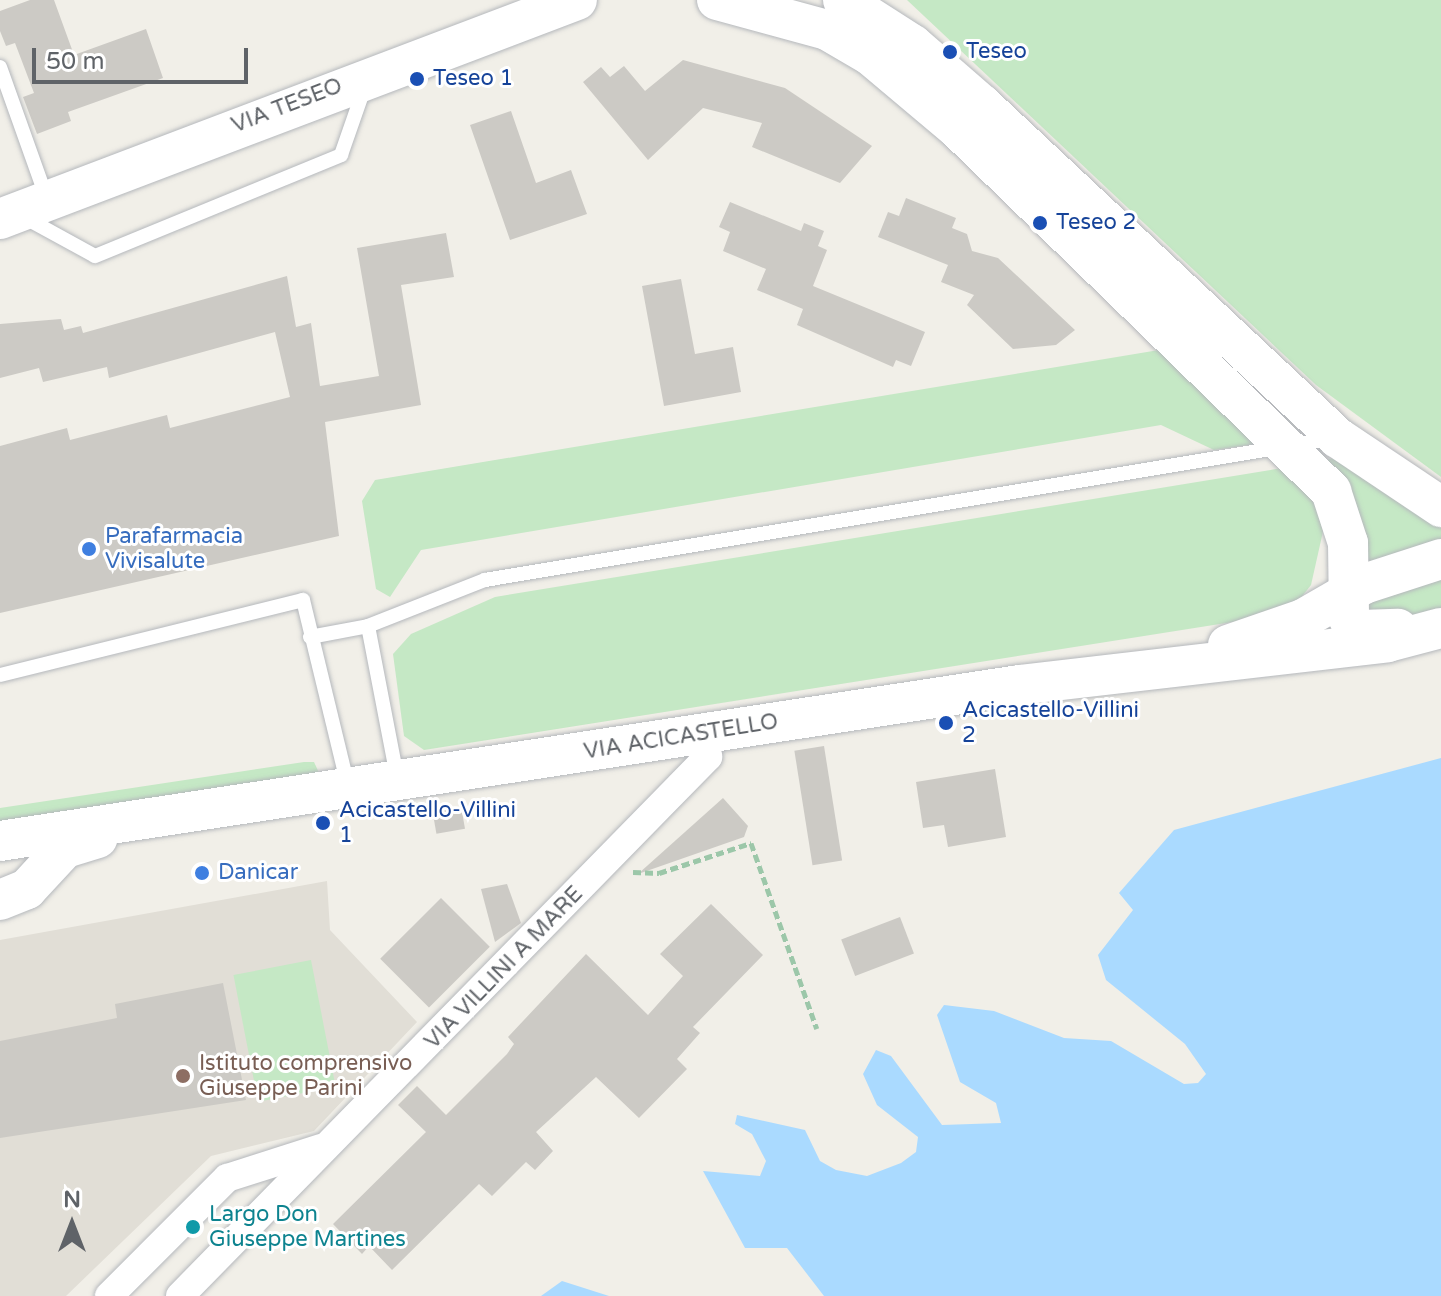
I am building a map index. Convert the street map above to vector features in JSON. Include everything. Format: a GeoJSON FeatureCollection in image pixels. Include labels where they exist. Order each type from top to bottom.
{"type":"FeatureCollection","features":[{"type":"Feature","properties":{"kind":"main road","name":"VIA TESEO"},"geometry":{"type":"LineString","coordinates":[[21,210],[370,74],[577,0]]}},
{"type":"Feature","properties":{"kind":"main road"},"geometry":{"type":"LineString","coordinates":[[717,0],[827,30],[906,82],[1286,447],[1339,507],[1348,543],[1345,597],[1349,619],[1361,630],[1441,628]]}},
{"type":"Feature","properties":{"kind":"main road"},"geometry":{"type":"LineString","coordinates":[[843,0],[913,45],[982,105],[1338,438],[1441,507]]}},
{"type":"Feature","properties":{"kind":"main road"},"geometry":{"type":"LineString","coordinates":[[1309,617],[1330,565],[1339,507]]}},
{"type":"Feature","properties":{"kind":"main road"},"geometry":{"type":"LineString","coordinates":[[1175,663],[1309,617],[1345,597],[1441,559]]}},
{"type":"Feature","properties":{"kind":"main road"},"geometry":{"type":"LineString","coordinates":[[1175,663],[1374,644],[1441,628]]}},
{"type":"Feature","properties":{"kind":"main road","name":"VIA ACICASTELLO"},"geometry":{"type":"LineString","coordinates":[[0,841],[1175,663]]}},
{"type":"Feature","properties":{"kind":"main road","name":"VIA ACICASTELLO"},"geometry":{"type":"LineString","coordinates":[[13,895],[65,848],[187,814]]}},
{"type":"Feature","properties":{"kind":"main road"},"geometry":{"type":"LineString","coordinates":[[0,855],[18,855],[30,865],[13,895]]}},
{"type":"Feature","properties":{"kind":"street","name":"VIA VILLINI A MARE"},"geometry":{"type":"LineString","coordinates":[[180,1296],[708,757],[704,733]]}},
{"type":"Feature","properties":{"kind":"street"},"geometry":{"type":"LineString","coordinates":[[109,1296],[227,1178],[329,1145]]}},
{"type":"Feature","properties":{"kind":"lane"},"geometry":{"type":"LineString","coordinates":[[0,67],[21,210],[95,256],[341,155],[370,74]]}},
{"type":"Feature","properties":{"kind":"lane"},"geometry":{"type":"LineString","coordinates":[[310,637],[368,626],[485,580],[1338,438]]}},
{"type":"Feature","properties":{"kind":"lane"},"geometry":{"type":"LineString","coordinates":[[0,675],[303,600],[349,789]]}},
{"type":"Feature","properties":{"kind":"lane"},"geometry":{"type":"LineString","coordinates":[[368,626],[398,781]]}},
{"type":"Feature","properties":{"kind":"path"},"geometry":{"type":"LineString","coordinates":[[606,863],[659,873],[751,843],[817,1029]]}},
{"type":"Feature","properties":{"kind":"shaded area","name":"Istituto comprensivo Giuseppe Parini"},"geometry":{"type":"Polygon","coordinates":[[[327,881],[330,930],[417,1022],[314,1131],[211,1156],[66,1296],[0,1296],[0,940],[327,881]]]}},
{"type":"Feature","properties":{"kind":"green space"},"geometry":{"type":"Polygon","coordinates":[[[907,0],[1441,0],[1441,477],[1316,385],[907,0]]]}},
{"type":"Feature","properties":{"kind":"green space"},"geometry":{"type":"Polygon","coordinates":[[[1165,349],[1255,444],[1214,450],[1161,425],[421,550],[390,597],[376,589],[362,501],[375,480],[1165,349]]]}},
{"type":"Feature","properties":{"kind":"green space"},"geometry":{"type":"Polygon","coordinates":[[[1335,457],[1441,528],[1441,552],[1356,578],[1327,460],[1335,457]]]}},
{"type":"Feature","properties":{"kind":"green space"},"geometry":{"type":"Polygon","coordinates":[[[1282,468],[1314,497],[1324,527],[1311,585],[1289,613],[424,750],[404,736],[393,654],[411,634],[495,597],[1282,468]]]}},
{"type":"Feature","properties":{"kind":"green space"},"geometry":{"type":"Polygon","coordinates":[[[1441,568],[1441,613],[1374,623],[1360,599],[1441,568]]]}},
{"type":"Feature","properties":{"kind":"green space"},"geometry":{"type":"Polygon","coordinates":[[[314,762],[320,775],[0,829],[0,808],[314,762]]]}},
{"type":"Feature","properties":{"kind":"green space"},"geometry":{"type":"Polygon","coordinates":[[[311,960],[336,1087],[258,1102],[233,975],[311,960]]]}},
{"type":"Feature","properties":{"kind":"water"},"geometry":{"type":"Polygon","coordinates":[[[1441,758],[1441,1296],[824,1296],[787,1248],[745,1248],[703,1171],[760,1176],[766,1161],[752,1134],[735,1124],[737,1115],[805,1130],[820,1161],[836,1170],[867,1176],[901,1163],[916,1152],[918,1137],[877,1105],[863,1074],[876,1050],[891,1056],[942,1125],[1001,1123],[996,1103],[960,1082],[937,1015],[944,1005],[994,1011],[1064,1038],[1111,1041],[1184,1084],[1198,1083],[1206,1074],[1185,1044],[1106,980],[1098,955],[1133,910],[1119,893],[1174,830],[1441,758]]]}},
{"type":"Feature","properties":{"kind":"water"},"geometry":{"type":"Polygon","coordinates":[[[562,1281],[609,1296],[541,1296],[562,1281]]]}},
{"type":"Feature","properties":{"kind":"building"},"geometry":{"type":"Polygon","coordinates":[[[30,0],[54,0],[74,55],[146,29],[163,78],[68,112],[71,121],[37,134],[23,97],[34,93],[15,43],[6,46],[0,31],[0,11],[30,0]]]}},
{"type":"Feature","properties":{"kind":"building"},"geometry":{"type":"Polygon","coordinates":[[[683,60],[785,88],[872,146],[840,183],[752,147],[762,123],[703,108],[648,160],[583,82],[601,67],[610,77],[624,66],[645,91],[683,60]]]}},
{"type":"Feature","properties":{"kind":"building"},"geometry":{"type":"Polygon","coordinates":[[[511,111],[536,183],[571,170],[587,214],[510,240],[470,125],[511,111]]]}},
{"type":"Feature","properties":{"kind":"building"},"geometry":{"type":"Polygon","coordinates":[[[906,198],[956,218],[952,228],[967,234],[972,251],[998,258],[1075,330],[1056,345],[1013,349],[967,305],[974,295],[941,282],[948,265],[878,237],[888,212],[899,216],[906,198]]]}},
{"type":"Feature","properties":{"kind":"building"},"geometry":{"type":"Polygon","coordinates":[[[730,202],[801,231],[804,223],[824,231],[818,246],[827,250],[813,286],[925,332],[911,366],[896,360],[893,367],[797,325],[803,309],[757,290],[766,269],[723,251],[730,232],[719,227],[730,202]]]}},
{"type":"Feature","properties":{"kind":"building"},"geometry":{"type":"Polygon","coordinates":[[[446,233],[454,277],[401,285],[421,405],[325,422],[339,536],[0,613],[0,446],[67,428],[70,440],[167,415],[170,428],[290,397],[275,332],[109,378],[107,367],[43,382],[39,368],[0,378],[0,324],[61,319],[64,330],[81,326],[83,333],[287,276],[296,327],[311,323],[320,386],[379,376],[357,248],[446,233]]]}},
{"type":"Feature","properties":{"kind":"building"},"geometry":{"type":"Polygon","coordinates":[[[681,279],[695,354],[733,347],[741,392],[664,406],[642,286],[681,279]]]}},
{"type":"Feature","properties":{"kind":"building"},"geometry":{"type":"Polygon","coordinates":[[[824,746],[842,861],[813,865],[794,751],[824,746]]]}},
{"type":"Feature","properties":{"kind":"building"},"geometry":{"type":"Polygon","coordinates":[[[995,769],[1006,837],[948,847],[944,825],[923,828],[916,782],[995,769]]]}},
{"type":"Feature","properties":{"kind":"building"},"geometry":{"type":"Polygon","coordinates":[[[723,798],[748,826],[744,837],[638,874],[723,798]]]}},
{"type":"Feature","properties":{"kind":"building"},"geometry":{"type":"Polygon","coordinates":[[[461,806],[465,829],[436,834],[432,811],[461,806]]]}},
{"type":"Feature","properties":{"kind":"building"},"geometry":{"type":"Polygon","coordinates":[[[507,884],[521,923],[495,942],[481,889],[507,884]]]}},
{"type":"Feature","properties":{"kind":"building"},"geometry":{"type":"Polygon","coordinates":[[[441,898],[490,947],[429,1008],[380,959],[441,898]]]}},
{"type":"Feature","properties":{"kind":"building"},"geometry":{"type":"Polygon","coordinates":[[[711,904],[763,955],[693,1027],[700,1033],[677,1059],[687,1069],[639,1118],[596,1077],[536,1132],[553,1151],[535,1170],[526,1162],[492,1196],[479,1184],[392,1270],[369,1246],[362,1254],[333,1224],[426,1132],[398,1105],[417,1086],[446,1115],[507,1054],[514,1044],[508,1037],[586,954],[648,1015],[683,976],[660,954],[711,904]]]}},
{"type":"Feature","properties":{"kind":"building"},"geometry":{"type":"Polygon","coordinates":[[[900,917],[914,953],[855,976],[841,940],[900,917]]]}},
{"type":"Feature","properties":{"kind":"building"},"geometry":{"type":"Polygon","coordinates":[[[223,983],[246,1100],[0,1138],[0,1041],[117,1018],[115,1004],[223,983]]]}},
{"type":"Feature","properties":{"kind":"place","name":"Teseo"},"geometry":{"type":"Point","coordinates":[950,52]}},
{"type":"Feature","properties":{"kind":"place","name":"Teseo 1"},"geometry":{"type":"Point","coordinates":[417,79]}},
{"type":"Feature","properties":{"kind":"place","name":"Teseo 2"},"geometry":{"type":"Point","coordinates":[1040,223]}},
{"type":"Feature","properties":{"kind":"place","name":"Parafarmacia Vivisalute"},"geometry":{"type":"Point","coordinates":[89,549]}},
{"type":"Feature","properties":{"kind":"place","name":"Acicastello-Villini 2"},"geometry":{"type":"Point","coordinates":[946,723]}},
{"type":"Feature","properties":{"kind":"place","name":"Acicastello-Villini 1"},"geometry":{"type":"Point","coordinates":[323,823]}},
{"type":"Feature","properties":{"kind":"place","name":"Danicar"},"geometry":{"type":"Point","coordinates":[202,873]}},
{"type":"Feature","properties":{"kind":"place","name":"Istituto comprensivo Giuseppe Parini"},"geometry":{"type":"Point","coordinates":[183,1076]}},
{"type":"Feature","properties":{"kind":"place","name":"Largo Don Giuseppe Martines"},"geometry":{"type":"Point","coordinates":[193,1227]}}]}
